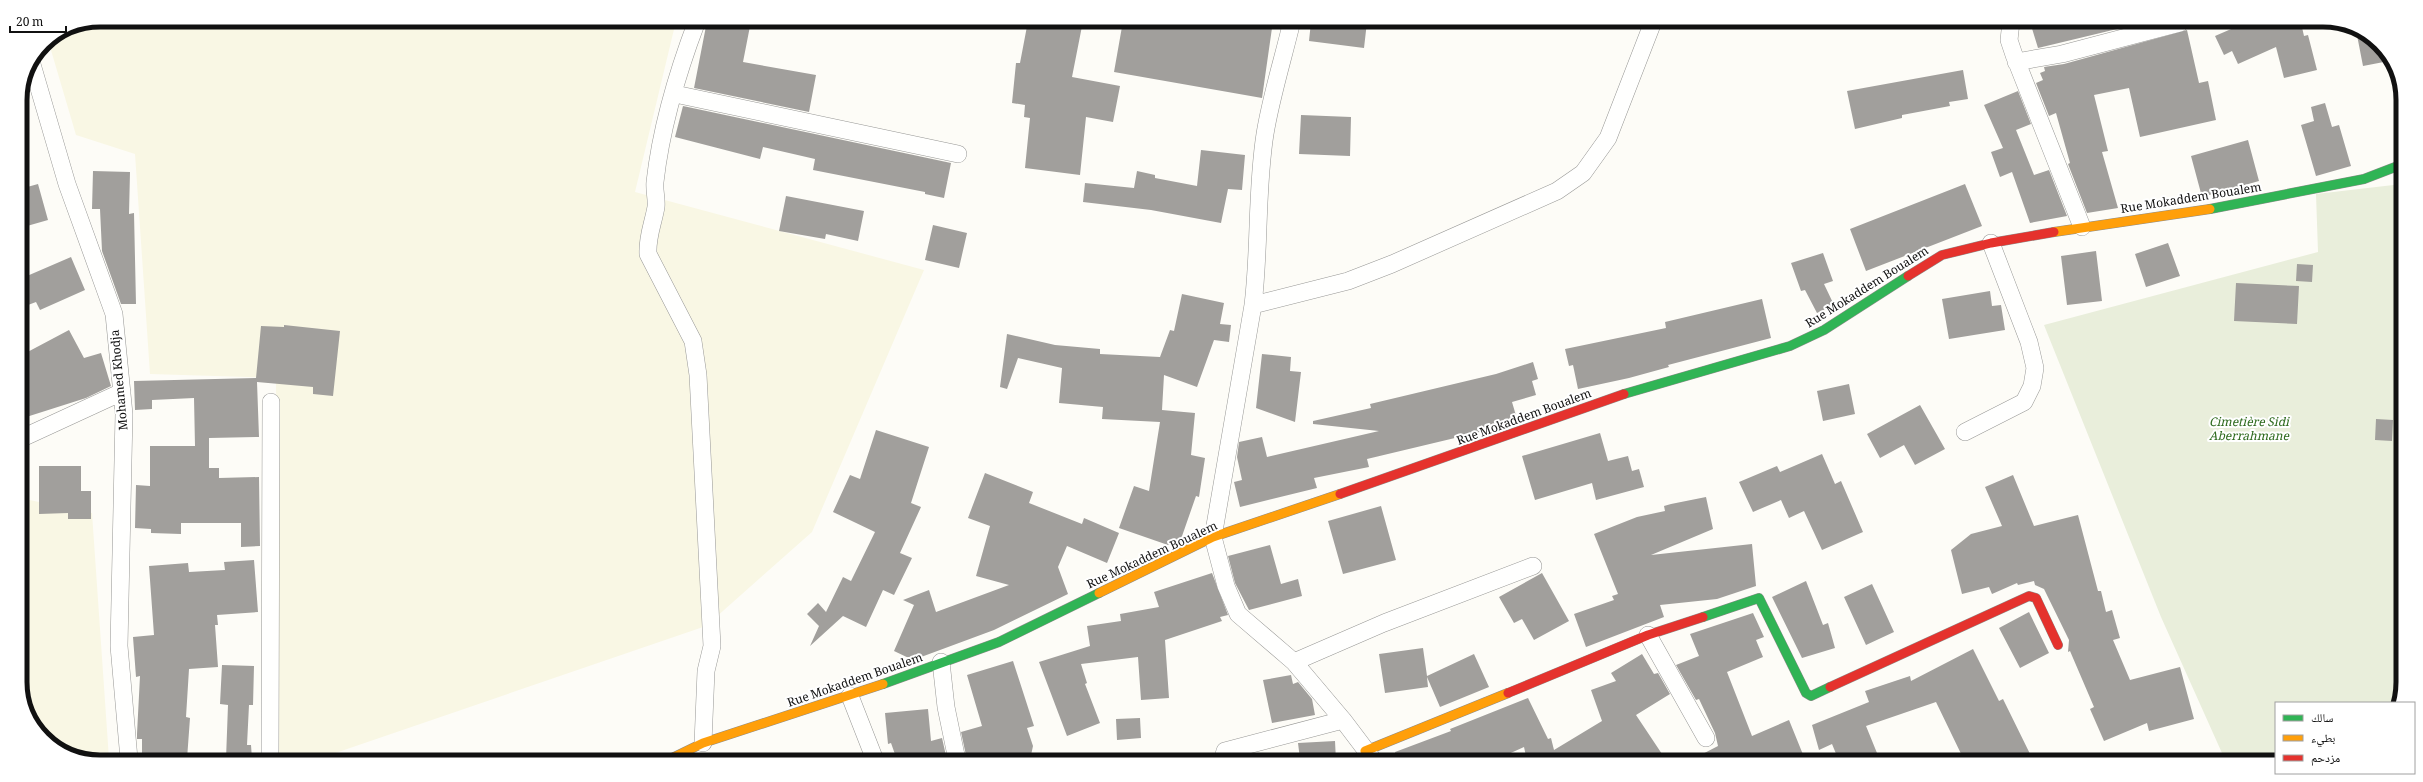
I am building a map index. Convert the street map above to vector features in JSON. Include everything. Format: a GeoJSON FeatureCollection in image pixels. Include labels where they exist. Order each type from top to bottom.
{"type":"FeatureCollection","features":[{"type":"Feature","properties":{"kind":"street"},"geometry":{"type":"LineString","coordinates":[[694,27],[686,47],[674,94],[655,184],[656,206],[647,239],[648,254],[693,341],[698,375],[712,646],[706,671],[703,743]]}},
{"type":"Feature","properties":{"kind":"street"},"geometry":{"type":"LineString","coordinates":[[1291,27],[1265,134],[1258,195],[1256,281],[1253,305],[1213,537],[1226,586],[1238,614],[1294,662],[1343,720],[1369,755]]}},
{"type":"Feature","properties":{"kind":"street"},"geometry":{"type":"LineString","coordinates":[[1253,305],[1348,281],[1392,264],[1556,191],[1583,173],[1608,138],[1651,27]]}},
{"type":"Feature","properties":{"kind":"street"},"geometry":{"type":"LineString","coordinates":[[2011,27],[2010,40],[2016,62],[2082,227]]}},
{"type":"Feature","properties":{"kind":"street"},"geometry":{"type":"LineString","coordinates":[[2016,62],[2062,54],[2165,27]]}},
{"type":"Feature","properties":{"kind":"street","name":"Mohamed Khodja"},"geometry":{"type":"LineString","coordinates":[[34,71],[67,184],[114,314],[124,414],[119,646],[129,755]]}},
{"type":"Feature","properties":{"kind":"street"},"geometry":{"type":"LineString","coordinates":[[674,94],[958,154]]}},
{"type":"Feature","properties":{"kind":"street","name":"Rue Mokaddem Boualem"},"geometry":{"type":"LineString","coordinates":[[678,755],[703,743],[850,696],[999,642],[1213,537],[1409,471],[1634,390],[1790,346],[1824,330],[1942,255],[1991,242],[2082,227],[2206,210],[2364,180],[2396,167]]}},
{"type":"Feature","properties":{"kind":"street"},"geometry":{"type":"LineString","coordinates":[[1965,432],[2024,402],[2032,386],[2035,368],[2029,342],[1991,242]]}},
{"type":"Feature","properties":{"kind":"street"},"geometry":{"type":"LineString","coordinates":[[27,437],[122,392]]}},
{"type":"Feature","properties":{"kind":"street"},"geometry":{"type":"LineString","coordinates":[[270,755],[271,402]]}},
{"type":"Feature","properties":{"kind":"street"},"geometry":{"type":"LineString","coordinates":[[1294,662],[1384,623],[1533,566]]}},
{"type":"Feature","properties":{"kind":"street"},"geometry":{"type":"LineString","coordinates":[[1372,755],[1648,635],[1759,598],[1806,693],[1811,696],[2029,596],[2036,598],[2058,646]]}},
{"type":"Feature","properties":{"kind":"street"},"geometry":{"type":"LineString","coordinates":[[1648,635],[1706,738]]}},
{"type":"Feature","properties":{"kind":"street"},"geometry":{"type":"LineString","coordinates":[[941,662],[946,707],[956,755]]}},
{"type":"Feature","properties":{"kind":"street"},"geometry":{"type":"LineString","coordinates":[[850,696],[873,755]]}},
{"type":"Feature","properties":{"kind":"street"},"geometry":{"type":"LineString","coordinates":[[1224,755],[1225,752],[1343,720]]}},
{"type":"Feature","properties":{"kind":"shaded area"},"geometry":{"type":"Polygon","coordinates":[[[675,27],[635,192],[924,270],[812,532],[706,626],[330,755],[277,755],[276,378],[150,374],[135,154],[76,135],[50,47],[59,39],[86,28],[675,27]]]}},
{"type":"Feature","properties":{"kind":"shaded area"},"geometry":{"type":"Polygon","coordinates":[[[27,499],[92,513],[109,755],[81,753],[59,743],[42,727],[37,719],[31,706],[27,687],[27,499]]]}},
{"type":"Feature","properties":{"kind":"green space","name":"Cimetière Sidi Aberrahmane"},"geometry":{"type":"Polygon","coordinates":[[[2396,185],[2396,682],[2394,701],[2275,702],[2275,755],[2223,755],[2161,617],[2044,325],[2318,252],[2316,194],[2396,185]]]}},
{"type":"Feature","properties":{"kind":"building"},"geometry":{"type":"Polygon","coordinates":[[[706,27],[750,27],[743,62],[816,75],[809,112],[694,88],[706,27]]]}},
{"type":"Feature","properties":{"kind":"building"},"geometry":{"type":"Polygon","coordinates":[[[1027,27],[1082,27],[1072,77],[1120,86],[1113,122],[1086,117],[1080,175],[1025,168],[1030,118],[1024,117],[1025,105],[1012,103],[1016,63],[1020,63],[1027,27]]]}},
{"type":"Feature","properties":{"kind":"building"},"geometry":{"type":"Polygon","coordinates":[[[1122,27],[1272,27],[1262,98],[1114,72],[1122,27]]]}},
{"type":"Feature","properties":{"kind":"building"},"geometry":{"type":"Polygon","coordinates":[[[1310,27],[1366,27],[1364,48],[1309,41],[1310,27]]]}},
{"type":"Feature","properties":{"kind":"building"},"geometry":{"type":"Polygon","coordinates":[[[2032,27],[2125,27],[2038,48],[2032,27]]]}},
{"type":"Feature","properties":{"kind":"building"},"geometry":{"type":"Polygon","coordinates":[[[2236,27],[2302,27],[2304,36],[2308,35],[2317,70],[2284,78],[2276,47],[2238,64],[2232,51],[2224,55],[2215,36],[2236,27]]]}},
{"type":"Feature","properties":{"kind":"building"},"geometry":{"type":"Polygon","coordinates":[[[2187,30],[2199,83],[2208,81],[2216,120],[2140,137],[2129,88],[2094,95],[2108,151],[2102,152],[2118,208],[2087,213],[2068,164],[2070,163],[2056,113],[2049,116],[2036,83],[2043,80],[2040,73],[2045,71],[2044,67],[2064,64],[2187,30]]]}},
{"type":"Feature","properties":{"kind":"building"},"geometry":{"type":"Polygon","coordinates":[[[2357,36],[2371,45],[2385,62],[2363,66],[2357,36]]]}},
{"type":"Feature","properties":{"kind":"building"},"geometry":{"type":"Polygon","coordinates":[[[1963,70],[1968,99],[1949,102],[1950,106],[1902,115],[1902,118],[1855,129],[1847,91],[1963,70]]]}},
{"type":"Feature","properties":{"kind":"building"},"geometry":{"type":"Polygon","coordinates":[[[2018,91],[2031,124],[2016,130],[2034,175],[2049,170],[2067,216],[2030,223],[2012,172],[2000,177],[1991,152],[2003,148],[1984,105],[2018,91]]]}},
{"type":"Feature","properties":{"kind":"building"},"geometry":{"type":"Polygon","coordinates":[[[2325,103],[2332,127],[2339,125],[2351,166],[2316,176],[2301,125],[2314,121],[2311,107],[2325,103]]]}},
{"type":"Feature","properties":{"kind":"building"},"geometry":{"type":"Polygon","coordinates":[[[683,106],[951,163],[944,198],[925,194],[925,192],[813,170],[815,159],[763,147],[760,159],[675,137],[683,106]]]}},
{"type":"Feature","properties":{"kind":"building"},"geometry":{"type":"Polygon","coordinates":[[[1301,115],[1351,117],[1350,156],[1299,154],[1301,115]]]}},
{"type":"Feature","properties":{"kind":"building"},"geometry":{"type":"Polygon","coordinates":[[[2248,140],[2259,181],[2202,197],[2191,156],[2248,140]]]}},
{"type":"Feature","properties":{"kind":"building"},"geometry":{"type":"Polygon","coordinates":[[[1201,150],[1245,155],[1242,190],[1228,189],[1221,223],[1151,210],[1083,202],[1085,183],[1134,188],[1137,171],[1155,175],[1155,178],[1197,186],[1201,150]]]}},
{"type":"Feature","properties":{"kind":"building"},"geometry":{"type":"Polygon","coordinates":[[[93,171],[130,172],[129,214],[134,213],[136,304],[121,304],[102,251],[100,209],[92,209],[93,171]]]}},
{"type":"Feature","properties":{"kind":"building"},"geometry":{"type":"Polygon","coordinates":[[[38,184],[48,220],[27,226],[27,187],[38,184]]]}},
{"type":"Feature","properties":{"kind":"building"},"geometry":{"type":"Polygon","coordinates":[[[1965,184],[1982,226],[1866,271],[1850,229],[1965,184]]]}},
{"type":"Feature","properties":{"kind":"building"},"geometry":{"type":"Polygon","coordinates":[[[786,196],[864,211],[858,241],[826,234],[825,239],[779,231],[786,196]]]}},
{"type":"Feature","properties":{"kind":"building"},"geometry":{"type":"Polygon","coordinates":[[[933,225],[967,233],[959,268],[925,260],[933,225]]]}},
{"type":"Feature","properties":{"kind":"building"},"geometry":{"type":"Polygon","coordinates":[[[2168,243],[2180,276],[2146,287],[2135,254],[2168,243]]]}},
{"type":"Feature","properties":{"kind":"building"},"geometry":{"type":"Polygon","coordinates":[[[2096,251],[2102,301],[2067,305],[2061,256],[2096,251]]]}},
{"type":"Feature","properties":{"kind":"building"},"geometry":{"type":"Polygon","coordinates":[[[1823,253],[1833,281],[1824,284],[1834,305],[1817,313],[1805,290],[1801,291],[1791,263],[1823,253]]]}},
{"type":"Feature","properties":{"kind":"building"},"geometry":{"type":"Polygon","coordinates":[[[71,257],[85,290],[40,310],[36,302],[27,305],[27,276],[71,257]]]}},
{"type":"Feature","properties":{"kind":"building"},"geometry":{"type":"Polygon","coordinates":[[[2297,264],[2313,265],[2312,282],[2296,281],[2297,264]]]}},
{"type":"Feature","properties":{"kind":"building"},"geometry":{"type":"Polygon","coordinates":[[[2236,283],[2299,286],[2297,324],[2234,321],[2236,283]]]}},
{"type":"Feature","properties":{"kind":"building"},"geometry":{"type":"Polygon","coordinates":[[[1990,291],[1992,306],[2001,305],[2005,330],[1949,339],[1942,299],[1990,291]]]}},
{"type":"Feature","properties":{"kind":"building"},"geometry":{"type":"Polygon","coordinates":[[[1182,294],[1224,303],[1220,324],[1231,325],[1229,342],[1214,340],[1197,387],[1164,375],[1162,410],[1195,413],[1191,455],[1205,458],[1199,497],[1196,496],[1181,539],[1168,545],[1119,528],[1134,486],[1149,491],[1160,422],[1102,419],[1103,407],[1059,403],[1062,368],[1018,358],[1007,389],[1000,387],[1007,334],[1055,345],[1100,349],[1100,354],[1160,357],[1170,330],[1174,331],[1182,294]]]}},
{"type":"Feature","properties":{"kind":"building"},"geometry":{"type":"Polygon","coordinates":[[[1762,299],[1771,338],[1668,365],[1669,367],[1629,378],[1578,389],[1573,365],[1569,366],[1565,349],[1666,328],[1665,322],[1762,299]]]}},
{"type":"Feature","properties":{"kind":"building"},"geometry":{"type":"Polygon","coordinates":[[[284,325],[340,331],[333,396],[313,394],[313,387],[257,382],[259,437],[209,438],[209,468],[219,468],[219,478],[259,477],[260,546],[241,547],[241,523],[181,523],[181,534],[151,533],[151,529],[135,528],[136,485],[150,486],[150,446],[195,446],[194,398],[152,400],[152,409],[135,410],[134,381],[256,378],[261,326],[284,327],[284,325]]]}},
{"type":"Feature","properties":{"kind":"building"},"geometry":{"type":"Polygon","coordinates":[[[69,330],[84,358],[101,353],[111,386],[86,398],[27,417],[27,352],[69,330]]]}},
{"type":"Feature","properties":{"kind":"building"},"geometry":{"type":"Polygon","coordinates":[[[1262,354],[1291,357],[1290,371],[1301,372],[1295,422],[1256,408],[1262,354]]]}},
{"type":"Feature","properties":{"kind":"building"},"geometry":{"type":"Polygon","coordinates":[[[1533,362],[1538,379],[1532,381],[1536,395],[1512,402],[1517,419],[1480,432],[1367,459],[1369,467],[1314,478],[1317,488],[1240,507],[1234,482],[1242,480],[1237,457],[1239,442],[1262,437],[1267,457],[1379,431],[1313,424],[1313,421],[1371,408],[1370,404],[1496,374],[1533,362]]]}},
{"type":"Feature","properties":{"kind":"building"},"geometry":{"type":"Polygon","coordinates":[[[1849,384],[1855,414],[1823,421],[1817,391],[1849,384]]]}},
{"type":"Feature","properties":{"kind":"building"},"geometry":{"type":"Polygon","coordinates":[[[1920,405],[1945,449],[1915,465],[1904,445],[1880,458],[1867,434],[1920,405]]]}},
{"type":"Feature","properties":{"kind":"building"},"geometry":{"type":"Polygon","coordinates":[[[2376,419],[2393,420],[2392,441],[2375,440],[2376,419]]]}},
{"type":"Feature","properties":{"kind":"building"},"geometry":{"type":"Polygon","coordinates":[[[876,430],[929,447],[911,503],[921,507],[900,553],[912,558],[894,595],[883,590],[866,627],[843,616],[810,646],[819,626],[807,614],[818,603],[826,612],[843,577],[851,581],[875,532],[833,512],[850,475],[860,479],[876,430]]]}},
{"type":"Feature","properties":{"kind":"building"},"geometry":{"type":"Polygon","coordinates":[[[1600,433],[1608,461],[1628,456],[1632,471],[1639,469],[1644,487],[1596,500],[1592,483],[1535,500],[1522,456],[1600,433]]]}},
{"type":"Feature","properties":{"kind":"building"},"geometry":{"type":"Polygon","coordinates":[[[1822,454],[1835,484],[1841,481],[1863,532],[1822,550],[1804,511],[1789,518],[1781,500],[1753,512],[1739,482],[1777,466],[1780,472],[1822,454]]]}},
{"type":"Feature","properties":{"kind":"building"},"geometry":{"type":"Polygon","coordinates":[[[39,466],[81,466],[81,491],[91,491],[91,519],[68,519],[68,513],[39,514],[39,466]]]}},
{"type":"Feature","properties":{"kind":"building"},"geometry":{"type":"Polygon","coordinates":[[[985,473],[1033,492],[1029,503],[1082,524],[1084,518],[1119,533],[1107,563],[1067,546],[1058,567],[1068,594],[994,630],[913,660],[894,651],[914,605],[903,600],[929,590],[936,612],[1009,585],[976,576],[990,526],[968,518],[985,473]]]}},
{"type":"Feature","properties":{"kind":"building"},"geometry":{"type":"Polygon","coordinates":[[[2013,475],[2034,526],[2078,515],[2098,591],[2101,591],[2106,612],[2112,610],[2120,638],[2113,640],[2130,680],[2180,667],[2194,719],[2149,731],[2147,723],[2104,741],[2090,709],[2094,707],[2070,651],[2068,652],[2069,640],[2044,589],[2035,585],[2034,581],[2018,585],[2017,583],[1992,594],[1989,587],[1962,594],[1951,550],[1971,534],[2002,526],[1985,487],[2013,475]]]}},
{"type":"Feature","properties":{"kind":"building"},"geometry":{"type":"Polygon","coordinates":[[[1706,497],[1713,529],[1651,555],[1752,544],[1756,586],[1717,599],[1660,605],[1664,617],[1586,647],[1574,614],[1614,600],[1612,596],[1618,594],[1594,534],[1637,517],[1665,511],[1664,506],[1706,497]]]}},
{"type":"Feature","properties":{"kind":"building"},"geometry":{"type":"Polygon","coordinates":[[[1381,506],[1396,560],[1343,574],[1328,521],[1381,506]]]}},
{"type":"Feature","properties":{"kind":"building"},"geometry":{"type":"Polygon","coordinates":[[[1270,545],[1281,584],[1298,579],[1302,596],[1249,610],[1235,583],[1228,556],[1270,545]]]}},
{"type":"Feature","properties":{"kind":"building"},"geometry":{"type":"Polygon","coordinates":[[[254,560],[258,612],[217,615],[218,625],[215,625],[218,667],[189,669],[186,717],[190,718],[187,755],[142,755],[142,739],[137,739],[140,676],[136,677],[133,637],[154,635],[149,566],[188,563],[189,572],[225,570],[224,562],[254,560]]]}},
{"type":"Feature","properties":{"kind":"building"},"geometry":{"type":"Polygon","coordinates":[[[1212,573],[1228,615],[1220,617],[1222,621],[1165,640],[1169,698],[1141,700],[1138,657],[1081,664],[1087,683],[1085,684],[1100,723],[1067,736],[1039,662],[1090,646],[1087,626],[1121,621],[1120,614],[1159,607],[1154,592],[1212,573]]]}},
{"type":"Feature","properties":{"kind":"building"},"geometry":{"type":"Polygon","coordinates":[[[1542,573],[1569,621],[1534,640],[1522,619],[1514,623],[1499,597],[1542,573]]]}},
{"type":"Feature","properties":{"kind":"building"},"geometry":{"type":"Polygon","coordinates":[[[1806,581],[1823,625],[1828,623],[1835,648],[1802,658],[1772,597],[1806,581]]]}},
{"type":"Feature","properties":{"kind":"building"},"geometry":{"type":"Polygon","coordinates":[[[1872,584],[1894,632],[1866,645],[1844,597],[1872,584]]]}},
{"type":"Feature","properties":{"kind":"building"},"geometry":{"type":"Polygon","coordinates":[[[2029,612],[2049,653],[2020,668],[1999,628],[2029,612]]]}},
{"type":"Feature","properties":{"kind":"building"},"geometry":{"type":"Polygon","coordinates":[[[1753,613],[1764,637],[1756,640],[1763,657],[1727,672],[1752,736],[1789,720],[1803,755],[1701,755],[1718,746],[1715,733],[1699,699],[1696,700],[1676,665],[1699,656],[1690,634],[1753,613]]]}},
{"type":"Feature","properties":{"kind":"building"},"geometry":{"type":"Polygon","coordinates":[[[1423,648],[1427,676],[1474,654],[1489,687],[1440,707],[1427,677],[1428,687],[1385,693],[1379,654],[1423,648]]]}},
{"type":"Feature","properties":{"kind":"building"},"geometry":{"type":"Polygon","coordinates":[[[1973,649],[1999,701],[2003,699],[2031,755],[1962,755],[1936,702],[1866,726],[1877,753],[1872,755],[1837,755],[1832,744],[1819,750],[1812,725],[1869,702],[1865,691],[1910,676],[1911,681],[1973,649]]]}},
{"type":"Feature","properties":{"kind":"building"},"geometry":{"type":"Polygon","coordinates":[[[1642,654],[1654,674],[1658,673],[1670,694],[1636,715],[1662,754],[1660,755],[1526,755],[1524,747],[1506,755],[1486,755],[1485,753],[1477,755],[1396,755],[1395,752],[1451,731],[1450,729],[1528,698],[1548,739],[1551,738],[1554,750],[1602,721],[1591,690],[1616,681],[1611,673],[1642,654]]]}},
{"type":"Feature","properties":{"kind":"building"},"geometry":{"type":"Polygon","coordinates":[[[1013,661],[1034,726],[1027,728],[1033,746],[1031,755],[966,755],[961,732],[982,726],[967,675],[1013,661]]]}},
{"type":"Feature","properties":{"kind":"building"},"geometry":{"type":"Polygon","coordinates":[[[222,665],[254,666],[253,705],[249,705],[247,745],[251,745],[252,755],[226,755],[228,705],[220,704],[222,665]]]}},
{"type":"Feature","properties":{"kind":"building"},"geometry":{"type":"Polygon","coordinates":[[[1291,675],[1293,684],[1298,682],[1312,699],[1315,715],[1272,723],[1263,680],[1291,675]]]}},
{"type":"Feature","properties":{"kind":"building"},"geometry":{"type":"Polygon","coordinates":[[[928,709],[931,741],[942,738],[946,755],[895,755],[891,743],[888,744],[885,713],[928,709]]]}},
{"type":"Feature","properties":{"kind":"building"},"geometry":{"type":"Polygon","coordinates":[[[1140,718],[1141,738],[1117,740],[1116,719],[1140,718]]]}},
{"type":"Feature","properties":{"kind":"building"},"geometry":{"type":"Polygon","coordinates":[[[1335,741],[1336,755],[1300,755],[1298,743],[1335,741]]]}},
{"type":"Feature","properties":{"kind":"traffic: fast"},"geometry":{"type":"LineString","coordinates":[[2210,209],[2364,179],[2396,167]]}},
{"type":"Feature","properties":{"kind":"traffic: fast"},"geometry":{"type":"LineString","coordinates":[[1624,394],[1790,346],[1824,330],[1908,276]]}},
{"type":"Feature","properties":{"kind":"traffic: fast"},"geometry":{"type":"LineString","coordinates":[[883,684],[999,642],[1099,593]]}},
{"type":"Feature","properties":{"kind":"traffic: fast"},"geometry":{"type":"LineString","coordinates":[[1703,617],[1759,598],[1806,693],[1811,696],[1830,687]]}},
{"type":"Feature","properties":{"kind":"traffic: slow"},"geometry":{"type":"LineString","coordinates":[[2054,232],[2210,209]]}},
{"type":"Feature","properties":{"kind":"traffic: slow"},"geometry":{"type":"LineString","coordinates":[[1099,593],[1213,537],[1340,494]]}},
{"type":"Feature","properties":{"kind":"traffic: slow"},"geometry":{"type":"LineString","coordinates":[[678,755],[703,743],[883,684]]}},
{"type":"Feature","properties":{"kind":"traffic: slow"},"geometry":{"type":"LineString","coordinates":[[1365,751],[1508,693]]}},
{"type":"Feature","properties":{"kind":"traffic: jam"},"geometry":{"type":"LineString","coordinates":[[1908,276],[1942,255],[1991,243],[2054,232]]}},
{"type":"Feature","properties":{"kind":"traffic: jam"},"geometry":{"type":"LineString","coordinates":[[1340,494],[1624,394]]}},
{"type":"Feature","properties":{"kind":"traffic: jam"},"geometry":{"type":"LineString","coordinates":[[1830,687],[2029,596],[2036,598],[2058,645]]}},
{"type":"Feature","properties":{"kind":"traffic: jam"},"geometry":{"type":"LineString","coordinates":[[1508,693],[1648,635],[1703,617]]}}]}
